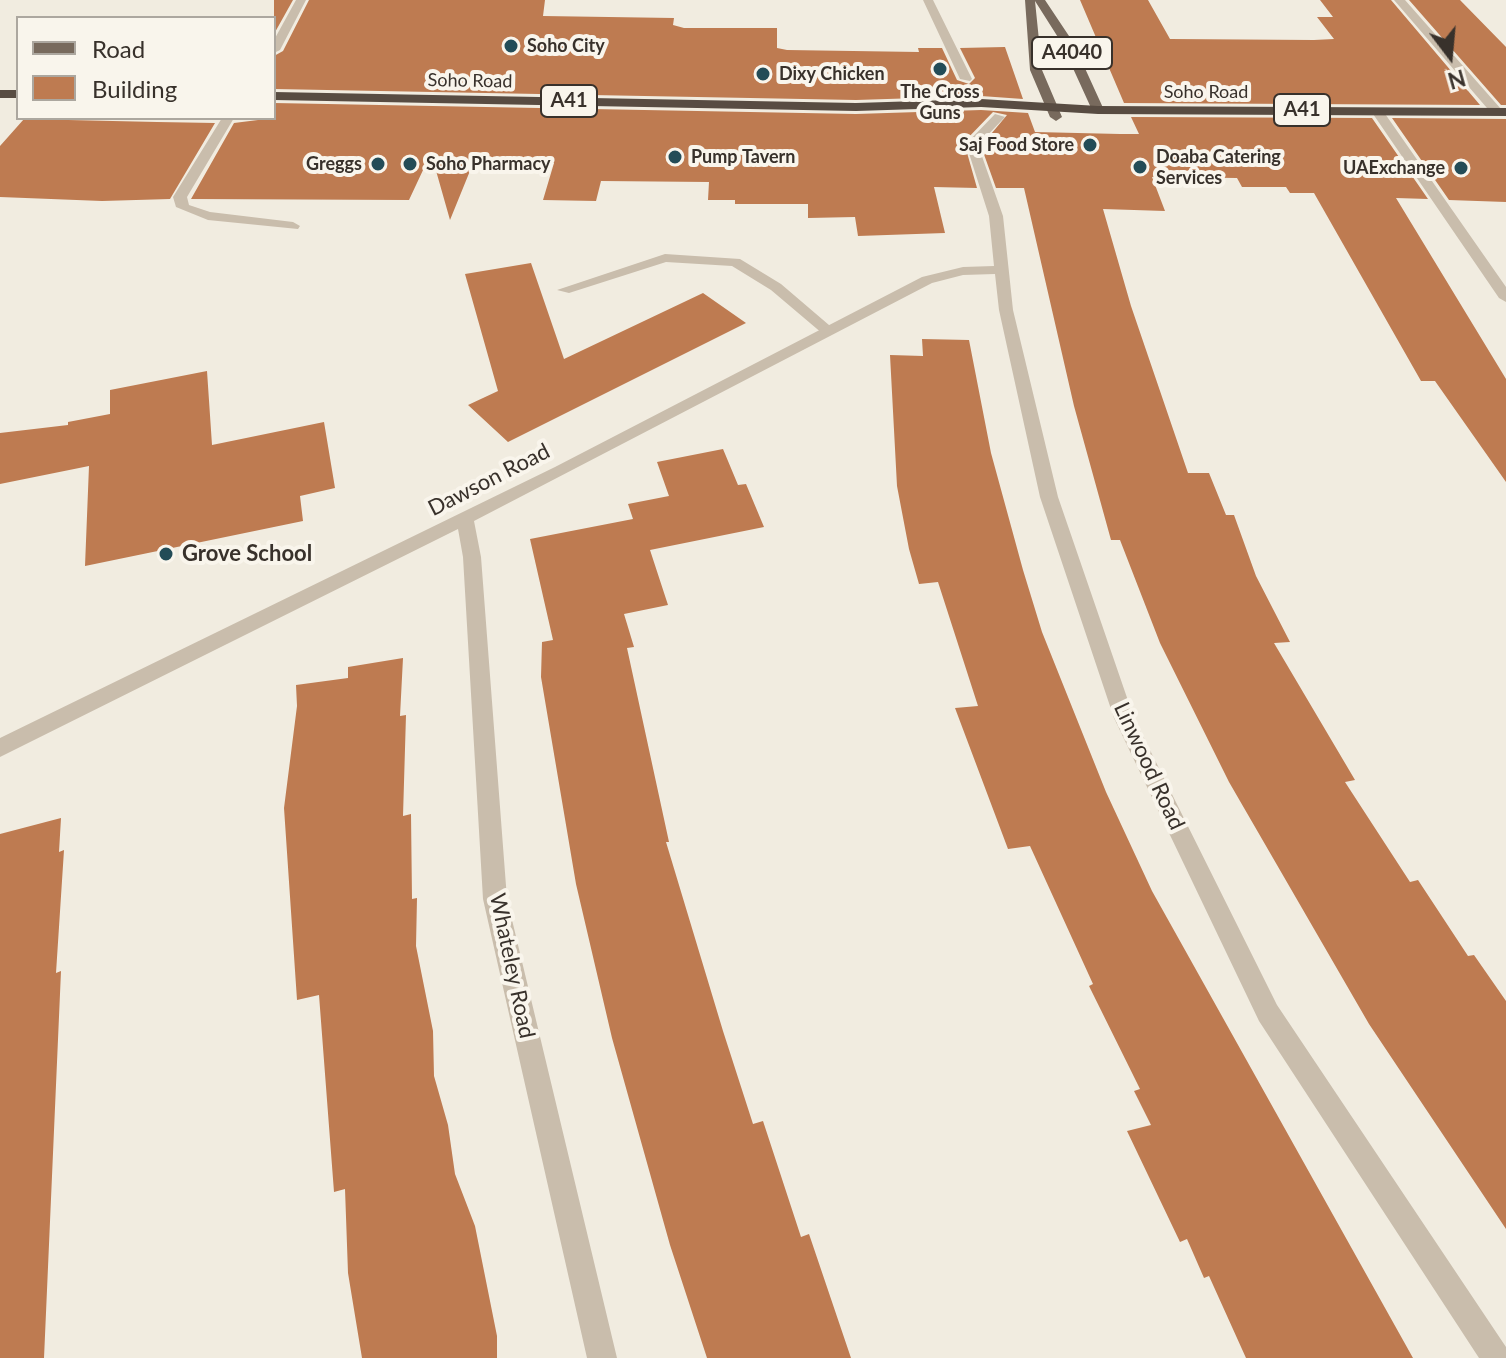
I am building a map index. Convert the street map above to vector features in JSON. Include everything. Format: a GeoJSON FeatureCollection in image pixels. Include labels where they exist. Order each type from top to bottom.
{"type":"FeatureCollection","features":[{"type":"Feature","properties":{"kind":"highway","name":"Soho Road"},"geometry":{"type":"LineString","coordinates":[[276,96],[1053,111],[1502,112]]}},
{"type":"Feature","properties":{"kind":"highway","name":"Soho Road"},"geometry":{"type":"LineString","coordinates":[[856,107],[999,117],[1053,111]]}},
{"type":"Feature","properties":{"kind":"main road","name":"A4040"},"geometry":{"type":"LineString","coordinates":[[1030,0],[1036,70],[1053,111]]}},
{"type":"Feature","properties":{"kind":"main road","name":"A4040"},"geometry":{"type":"LineString","coordinates":[[1040,0],[1067,42],[1098,110]]}},
{"type":"Feature","properties":{"kind":"street"},"geometry":{"type":"LineString","coordinates":[[276,46],[301,0]]}},
{"type":"Feature","properties":{"kind":"street"},"geometry":{"type":"LineString","coordinates":[[928,0],[966,79]]}},
{"type":"Feature","properties":{"kind":"street"},"geometry":{"type":"LineString","coordinates":[[1399,0],[1502,112]]}},
{"type":"Feature","properties":{"kind":"street"},"geometry":{"type":"LineString","coordinates":[[1377,111],[1506,298]]}},
{"type":"Feature","properties":{"kind":"street","name":"Linwood Road"},"geometry":{"type":"LineString","coordinates":[[999,117],[972,144],[996,216],[1006,310],[1049,497],[1124,718],[1268,1013],[1496,1358]]}},
{"type":"Feature","properties":{"kind":"street"},"geometry":{"type":"LineString","coordinates":[[227,120],[180,197],[183,207],[208,216],[293,226]]}},
{"type":"Feature","properties":{"kind":"street"},"geometry":{"type":"LineString","coordinates":[[564,290],[665,258],[735,262],[776,287],[828,331]]}},
{"type":"Feature","properties":{"kind":"street","name":"Dawson Road"},"geometry":{"type":"LineString","coordinates":[[0,748],[465,519],[927,280],[963,271],[1002,270]]}},
{"type":"Feature","properties":{"kind":"street","name":"Whateley Road"},"geometry":{"type":"LineString","coordinates":[[465,519],[472,557],[495,899],[602,1358]]}},
{"type":"Feature","properties":{"kind":"building"},"geometry":{"type":"Polygon","coordinates":[[[274,0],[293,0],[276,30],[274,0]]]}},
{"type":"Feature","properties":{"kind":"building"},"geometry":{"type":"Polygon","coordinates":[[[309,0],[545,0],[543,16],[674,18],[673,25],[684,28],[777,28],[777,48],[787,50],[919,52],[918,48],[942,48],[957,80],[969,84],[975,78],[960,48],[1005,47],[1023,99],[981,96],[856,100],[276,89],[276,55],[283,51],[309,0]]]}},
{"type":"Feature","properties":{"kind":"building"},"geometry":{"type":"Polygon","coordinates":[[[1080,0],[1148,0],[1170,39],[1314,40],[1334,39],[1317,17],[1333,17],[1320,0],[1391,0],[1480,105],[1124,103],[1080,0]]]}},
{"type":"Feature","properties":{"kind":"building"},"geometry":{"type":"Polygon","coordinates":[[[1409,0],[1460,0],[1506,47],[1506,105],[1501,105],[1409,0]]]}},
{"type":"Feature","properties":{"kind":"building"},"geometry":{"type":"Polygon","coordinates":[[[276,103],[856,114],[981,110],[1028,113],[1035,132],[1120,134],[1139,134],[1131,117],[1372,118],[1428,199],[1396,198],[1506,379],[1506,482],[1435,381],[1421,381],[1314,193],[1290,193],[1286,187],[1242,187],[1237,178],[1152,177],[1165,211],[1103,209],[1131,306],[1188,473],[1209,473],[1226,515],[1234,515],[1256,576],[1290,642],[1274,643],[1355,780],[1345,782],[1410,882],[1418,880],[1468,956],[1474,955],[1506,1001],[1506,1229],[1369,1024],[1229,782],[1160,643],[1120,540],[1111,540],[1074,406],[1024,188],[996,188],[981,146],[1007,115],[993,112],[964,142],[977,188],[934,187],[945,233],[858,236],[855,217],[808,218],[808,204],[735,204],[735,200],[708,200],[709,182],[601,181],[596,201],[543,200],[554,163],[474,161],[450,220],[431,153],[409,200],[191,199],[234,123],[276,120],[276,103]]]}},
{"type":"Feature","properties":{"kind":"building"},"geometry":{"type":"Polygon","coordinates":[[[1392,118],[1506,119],[1506,202],[1449,200],[1392,118]]]}},
{"type":"Feature","properties":{"kind":"building"},"geometry":{"type":"Polygon","coordinates":[[[23,120],[215,123],[170,199],[102,201],[0,197],[0,146],[23,120]]]}},
{"type":"Feature","properties":{"kind":"building"},"geometry":{"type":"Polygon","coordinates":[[[531,263],[564,359],[703,293],[746,323],[508,442],[468,405],[498,391],[465,274],[531,263]]]}},
{"type":"Feature","properties":{"kind":"building"},"geometry":{"type":"Polygon","coordinates":[[[922,339],[969,340],[991,453],[1023,570],[1042,632],[1106,792],[1152,891],[1413,1358],[1246,1358],[1209,1276],[1204,1278],[1187,1239],[1180,1242],[1127,1131],[1151,1125],[1134,1091],[1140,1089],[1089,986],[1093,984],[1030,846],[1008,849],[955,708],[978,706],[938,582],[919,584],[909,549],[897,486],[890,355],[923,356],[922,339]]]}},
{"type":"Feature","properties":{"kind":"building"},"geometry":{"type":"Polygon","coordinates":[[[207,371],[212,445],[324,422],[335,488],[300,496],[303,521],[85,566],[89,466],[0,484],[0,433],[68,425],[68,422],[110,414],[110,390],[207,371]]]}},
{"type":"Feature","properties":{"kind":"building"},"geometry":{"type":"Polygon","coordinates":[[[723,449],[738,485],[746,484],[764,527],[650,550],[668,605],[624,614],[634,647],[627,648],[669,842],[666,842],[723,1031],[753,1124],[763,1121],[801,1237],[809,1234],[851,1358],[707,1358],[670,1245],[612,1038],[576,884],[541,677],[542,642],[553,640],[530,539],[633,519],[628,504],[669,496],[657,462],[723,449]]]}},
{"type":"Feature","properties":{"kind":"building"},"geometry":{"type":"Polygon","coordinates":[[[403,658],[400,716],[406,715],[403,816],[411,814],[412,899],[417,898],[416,946],[433,1031],[434,1076],[448,1125],[455,1174],[475,1226],[497,1336],[497,1358],[362,1358],[348,1273],[345,1189],[334,1192],[319,995],[297,1000],[284,808],[297,706],[296,685],[348,678],[348,667],[403,658]]]}},
{"type":"Feature","properties":{"kind":"building"},"geometry":{"type":"Polygon","coordinates":[[[61,818],[59,852],[64,850],[56,973],[61,971],[44,1358],[0,1358],[0,834],[61,818]]]}},
{"type":"Feature","properties":{"kind":"place","name":"Soho City"},"geometry":{"type":"Point","coordinates":[511,46]}},
{"type":"Feature","properties":{"kind":"place","name":"The Cross Guns"},"geometry":{"type":"Point","coordinates":[940,69]}},
{"type":"Feature","properties":{"kind":"place","name":"Dixy Chicken"},"geometry":{"type":"Point","coordinates":[763,74]}},
{"type":"Feature","properties":{"kind":"place","name":"Saj Food Store"},"geometry":{"type":"Point","coordinates":[1090,145]}},
{"type":"Feature","properties":{"kind":"place","name":"Pump Tavern"},"geometry":{"type":"Point","coordinates":[675,157]}},
{"type":"Feature","properties":{"kind":"place","name":"Greggs"},"geometry":{"type":"Point","coordinates":[378,164]}},
{"type":"Feature","properties":{"kind":"place","name":"Soho Pharmacy"},"geometry":{"type":"Point","coordinates":[410,164]}},
{"type":"Feature","properties":{"kind":"place","name":"Doaba Catering Services"},"geometry":{"type":"Point","coordinates":[1140,167]}},
{"type":"Feature","properties":{"kind":"place","name":"UAExchange"},"geometry":{"type":"Point","coordinates":[1461,168]}},
{"type":"Feature","properties":{"kind":"place","name":"Grove School"},"geometry":{"type":"Point","coordinates":[166,554]}}]}
